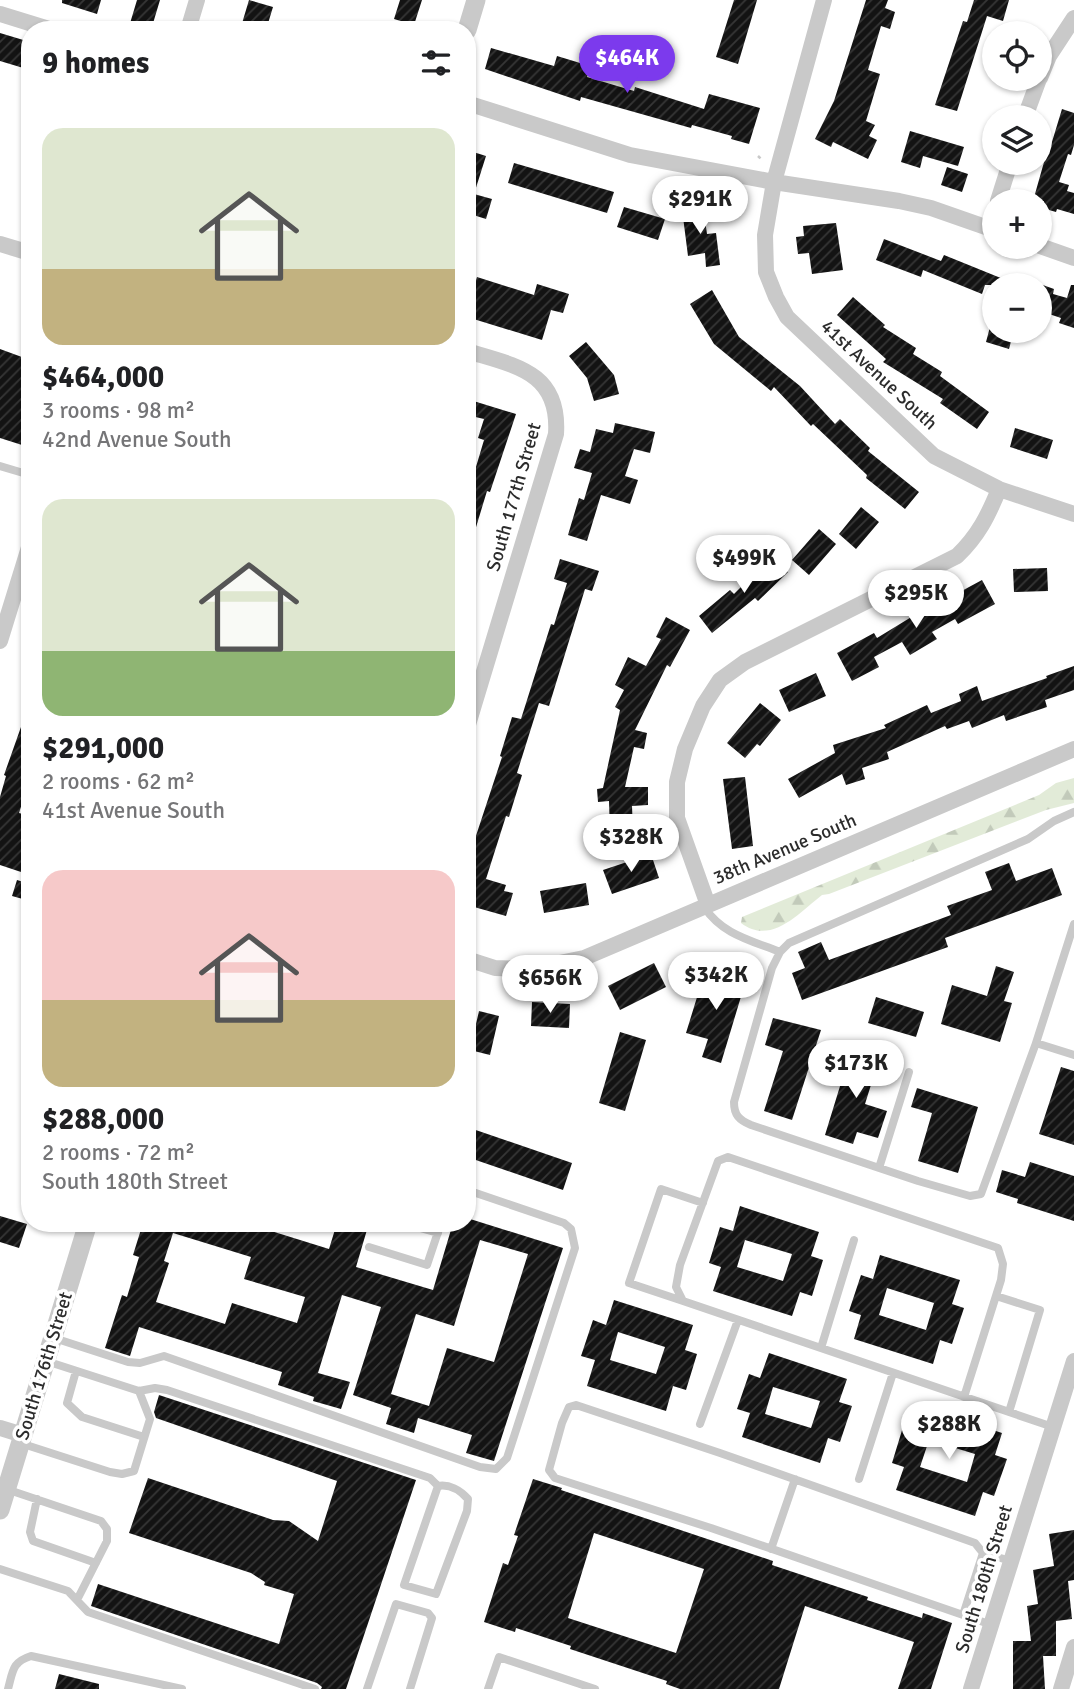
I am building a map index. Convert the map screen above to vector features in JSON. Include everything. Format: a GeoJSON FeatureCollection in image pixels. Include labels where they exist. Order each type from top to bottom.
{"type":"FeatureCollection","features":[{"type":"Feature","properties":{"kind":"street"},"geometry":{"type":"LineString","coordinates":[[191,21],[197,0]]}},
{"type":"Feature","properties":{"kind":"street"},"geometry":{"type":"LineString","coordinates":[[470,21],[476,0]]}},
{"type":"Feature","properties":{"kind":"street"},"geometry":{"type":"LineString","coordinates":[[774,182],[824,0]]}},
{"type":"Feature","properties":{"kind":"street"},"geometry":{"type":"LineString","coordinates":[[0,14],[23,21]]}},
{"type":"Feature","properties":{"kind":"street"},"geometry":{"type":"LineString","coordinates":[[1052,51],[1074,18]]}},
{"type":"Feature","properties":{"kind":"street"},"geometry":{"type":"LineString","coordinates":[[476,106],[630,155],[774,182],[899,201],[982,221]]}},
{"type":"Feature","properties":{"kind":"street","name":"41st Avenue South"},"geometry":{"type":"LineString","coordinates":[[774,182],[765,235],[766,272],[787,317],[934,456],[999,489],[1074,514]]}},
{"type":"Feature","properties":{"kind":"street"},"geometry":{"type":"LineString","coordinates":[[0,244],[21,250]]}},
{"type":"Feature","properties":{"kind":"street"},"geometry":{"type":"LineString","coordinates":[[1052,250],[1074,258]]}},
{"type":"Feature","properties":{"kind":"street","name":"South 177th Street"},"geometry":{"type":"LineString","coordinates":[[476,354],[524,368],[539,379],[552,397],[558,415],[556,434],[476,699]]}},
{"type":"Feature","properties":{"kind":"street"},"geometry":{"type":"LineString","coordinates":[[706,906],[677,818],[677,782],[685,749],[703,706],[720,680],[745,662],[957,556],[985,523],[999,489]]}},
{"type":"Feature","properties":{"kind":"street"},"geometry":{"type":"LineString","coordinates":[[0,641],[4,617],[21,569]]}},
{"type":"Feature","properties":{"kind":"street","name":"38th Avenue South"},"geometry":{"type":"LineString","coordinates":[[476,962],[495,968],[530,968],[565,964],[583,958],[1074,749]]}},
{"type":"Feature","properties":{"kind":"street","name":"South 176th Street"},"geometry":{"type":"LineString","coordinates":[[0,1510],[85,1232]]}},
{"type":"Feature","properties":{"kind":"street","name":"South 180th Street"},"geometry":{"type":"LineString","coordinates":[[971,1689],[1074,1361]]}},
{"type":"Feature","properties":{"kind":"street"},"geometry":{"type":"LineString","coordinates":[[0,1428],[22,1439]]}},
{"type":"Feature","properties":{"kind":"street"},"geometry":{"type":"LineString","coordinates":[[1061,1689],[1074,1647]]}},
{"type":"Feature","properties":{"kind":"lane"},"geometry":{"type":"LineString","coordinates":[[0,466],[21,472]]}},
{"type":"Feature","properties":{"kind":"lane"},"geometry":{"type":"LineString","coordinates":[[1074,812],[1054,821],[1028,839],[789,943],[780,952],[772,968],[734,1101],[734,1112],[740,1120],[751,1125],[879,1168],[970,1196],[981,1194],[1074,924]]}},
{"type":"Feature","properties":{"kind":"lane"},"geometry":{"type":"LineString","coordinates":[[706,906],[714,921],[735,935],[780,952]]}},
{"type":"Feature","properties":{"kind":"lane"},"geometry":{"type":"LineString","coordinates":[[1035,1043],[1074,1055]]}},
{"type":"Feature","properties":{"kind":"lane"},"geometry":{"type":"LineString","coordinates":[[879,1168],[909,1072]]}},
{"type":"Feature","properties":{"kind":"lane"},"geometry":{"type":"LineString","coordinates":[[683,1301],[676,1287],[680,1265],[718,1161],[728,1157],[998,1248],[1003,1264],[996,1296],[964,1397]]}},
{"type":"Feature","properties":{"kind":"lane"},"geometry":{"type":"LineString","coordinates":[[703,1203],[661,1189],[629,1283],[1053,1427]]}},
{"type":"Feature","properties":{"kind":"lane"},"geometry":{"type":"LineString","coordinates":[[53,1337],[128,1362],[140,1363],[164,1356],[480,1467],[496,1469],[507,1458],[575,1248],[571,1229],[564,1223],[476,1193]]}},
{"type":"Feature","properties":{"kind":"lane"},"geometry":{"type":"LineString","coordinates":[[369,1247],[427,1265],[438,1233],[434,1232]]}},
{"type":"Feature","properties":{"kind":"lane"},"geometry":{"type":"LineString","coordinates":[[821,1348],[854,1240]]}},
{"type":"Feature","properties":{"kind":"lane"},"geometry":{"type":"LineString","coordinates":[[996,1296],[1040,1310],[1009,1412]]}},
{"type":"Feature","properties":{"kind":"lane"},"geometry":{"type":"LineString","coordinates":[[700,1424],[738,1320]]}},
{"type":"Feature","properties":{"kind":"lane"},"geometry":{"type":"LineString","coordinates":[[46,1361],[139,1391],[155,1388],[167,1390],[430,1478],[438,1486]]}},
{"type":"Feature","properties":{"kind":"lane"},"geometry":{"type":"LineString","coordinates":[[76,1371],[66,1403],[74,1412],[144,1437]]}},
{"type":"Feature","properties":{"kind":"lane"},"geometry":{"type":"LineString","coordinates":[[859,1479],[893,1373]]}},
{"type":"Feature","properties":{"kind":"lane"},"geometry":{"type":"LineString","coordinates":[[22,1439],[122,1474],[134,1471],[150,1419],[139,1391]]}},
{"type":"Feature","properties":{"kind":"lane"},"geometry":{"type":"LineString","coordinates":[[992,1625],[555,1478],[549,1470],[562,1423],[569,1407],[576,1405],[975,1543],[983,1553],[1011,1561]]}},
{"type":"Feature","properties":{"kind":"lane"},"geometry":{"type":"LineString","coordinates":[[771,1549],[795,1479]]}},
{"type":"Feature","properties":{"kind":"lane"},"geometry":{"type":"LineString","coordinates":[[446,1485],[463,1493],[468,1499],[467,1511],[436,1594],[404,1585],[438,1486],[446,1485]]}},
{"type":"Feature","properties":{"kind":"lane"},"geometry":{"type":"LineString","coordinates":[[6,1489],[105,1525],[109,1534],[107,1541],[77,1600]]}},
{"type":"Feature","properties":{"kind":"lane"},"geometry":{"type":"LineString","coordinates":[[37,1499],[30,1532],[33,1541],[96,1563]]}},
{"type":"Feature","properties":{"kind":"lane"},"geometry":{"type":"LineString","coordinates":[[963,1615],[983,1553]]}},
{"type":"Feature","properties":{"kind":"lane"},"geometry":{"type":"LineString","coordinates":[[0,1569],[60,1588],[88,1612],[315,1689]]}},
{"type":"Feature","properties":{"kind":"lane"},"geometry":{"type":"LineString","coordinates":[[367,1689],[396,1604],[428,1613],[432,1618],[410,1689]]}},
{"type":"Feature","properties":{"kind":"lane"},"geometry":{"type":"LineString","coordinates":[[8,1689],[14,1667],[20,1660],[31,1656],[182,1689]]}},
{"type":"Feature","properties":{"kind":"lane"},"geometry":{"type":"LineString","coordinates":[[488,1689],[499,1657],[595,1689]]}},
{"type":"Feature","properties":{"kind":"green space"},"geometry":{"type":"Polygon","coordinates":[[[1074,778],[1074,803],[1046,810],[822,895],[794,918],[774,929],[752,929],[741,923],[742,917],[1039,795],[1056,783],[1074,778]]]}},
{"type":"Feature","properties":{"kind":"building"},"geometry":{"type":"Polygon","coordinates":[[[62,0],[101,0],[97,14],[62,3],[62,0]]]}},
{"type":"Feature","properties":{"kind":"building"},"geometry":{"type":"Polygon","coordinates":[[[137,0],[160,0],[154,21],[131,21],[137,0]]]}},
{"type":"Feature","properties":{"kind":"building"},"geometry":{"type":"Polygon","coordinates":[[[249,0],[273,7],[269,21],[243,21],[249,0]]]}},
{"type":"Feature","properties":{"kind":"building"},"geometry":{"type":"Polygon","coordinates":[[[400,0],[422,0],[415,21],[394,19],[400,0]]]}},
{"type":"Feature","properties":{"kind":"building"},"geometry":{"type":"Polygon","coordinates":[[[734,0],[757,0],[738,64],[716,57],[734,0]]]}},
{"type":"Feature","properties":{"kind":"building"},"geometry":{"type":"Polygon","coordinates":[[[866,0],[888,0],[885,8],[895,12],[890,29],[881,26],[868,70],[880,74],[866,121],[875,125],[869,136],[877,140],[868,159],[833,142],[831,147],[815,139],[834,101],[866,0]]]}},
{"type":"Feature","properties":{"kind":"building"},"geometry":{"type":"Polygon","coordinates":[[[974,0],[1009,0],[1003,21],[987,16],[985,21],[982,21],[982,32],[957,111],[935,105],[963,21],[967,22],[974,0]]]}},
{"type":"Feature","properties":{"kind":"building"},"geometry":{"type":"Polygon","coordinates":[[[0,33],[21,39],[21,67],[0,61],[0,33]]]}},
{"type":"Feature","properties":{"kind":"building"},"geometry":{"type":"Polygon","coordinates":[[[491,48],[554,66],[557,56],[590,66],[587,77],[634,91],[635,87],[704,109],[709,94],[760,108],[749,144],[731,139],[732,136],[692,125],[691,128],[581,97],[580,101],[485,69],[491,48]]]}},
{"type":"Feature","properties":{"kind":"building"},"geometry":{"type":"Polygon","coordinates":[[[1062,109],[1074,113],[1074,145],[1071,155],[1068,154],[1059,182],[1069,185],[1067,191],[1074,193],[1074,214],[1057,209],[1056,212],[1052,211],[1052,189],[1036,189],[1040,175],[1052,175],[1052,142],[1062,109]]]}},
{"type":"Feature","properties":{"kind":"building"},"geometry":{"type":"Polygon","coordinates":[[[910,131],[964,147],[958,166],[923,156],[920,168],[901,162],[910,131]]]}},
{"type":"Feature","properties":{"kind":"building"},"geometry":{"type":"Polygon","coordinates":[[[476,153],[486,156],[476,188],[476,153]]]}},
{"type":"Feature","properties":{"kind":"building"},"geometry":{"type":"Polygon","coordinates":[[[514,163],[614,192],[607,213],[508,183],[514,163]]]}},
{"type":"Feature","properties":{"kind":"building"},"geometry":{"type":"Polygon","coordinates":[[[947,167],[968,174],[962,192],[941,185],[947,167]]]}},
{"type":"Feature","properties":{"kind":"building"},"geometry":{"type":"Polygon","coordinates":[[[476,195],[492,199],[486,219],[476,216],[476,195]]]}},
{"type":"Feature","properties":{"kind":"building"},"geometry":{"type":"Polygon","coordinates":[[[703,206],[707,234],[716,233],[720,265],[706,267],[705,253],[688,256],[682,209],[703,206]]]}},
{"type":"Feature","properties":{"kind":"building"},"geometry":{"type":"Polygon","coordinates":[[[624,207],[665,219],[658,240],[617,227],[624,207]]]}},
{"type":"Feature","properties":{"kind":"building"},"geometry":{"type":"Polygon","coordinates":[[[836,223],[843,270],[812,274],[809,253],[798,254],[796,237],[804,236],[803,226],[836,223]]]}},
{"type":"Feature","properties":{"kind":"building"},"geometry":{"type":"Polygon","coordinates":[[[884,239],[941,261],[944,255],[988,273],[982,273],[982,294],[923,270],[921,277],[876,260],[884,239]]]}},
{"type":"Feature","properties":{"kind":"building"},"geometry":{"type":"Polygon","coordinates":[[[477,277],[534,295],[537,284],[569,294],[563,313],[551,310],[542,340],[476,320],[477,277]]]}},
{"type":"Feature","properties":{"kind":"building"},"geometry":{"type":"Polygon","coordinates":[[[1071,285],[1074,285],[1074,328],[1059,323],[1061,318],[1052,315],[1052,288],[1053,294],[1067,298],[1071,285]]]}},
{"type":"Feature","properties":{"kind":"building"},"geometry":{"type":"Polygon","coordinates":[[[712,290],[739,337],[800,386],[835,424],[840,419],[870,448],[868,451],[919,492],[905,509],[866,478],[867,475],[813,424],[811,426],[774,387],[771,391],[714,344],[690,304],[712,290]]]}},
{"type":"Feature","properties":{"kind":"building"},"geometry":{"type":"Polygon","coordinates":[[[853,297],[885,325],[883,327],[916,348],[913,354],[942,372],[940,376],[989,412],[977,429],[940,403],[943,399],[883,362],[886,359],[837,315],[853,297]]]}},
{"type":"Feature","properties":{"kind":"building"},"geometry":{"type":"Polygon","coordinates":[[[586,342],[614,375],[619,394],[594,401],[587,378],[569,356],[586,342]]]}},
{"type":"Feature","properties":{"kind":"building"},"geometry":{"type":"Polygon","coordinates":[[[989,343],[1011,343],[1009,349],[989,343]]]}},
{"type":"Feature","properties":{"kind":"building"},"geometry":{"type":"Polygon","coordinates":[[[0,349],[21,357],[21,445],[0,438],[0,349]]]}},
{"type":"Feature","properties":{"kind":"building"},"geometry":{"type":"Polygon","coordinates":[[[476,402],[516,414],[476,527],[476,467],[484,440],[478,438],[484,419],[476,417],[476,402]]]}},
{"type":"Feature","properties":{"kind":"building"},"geometry":{"type":"Polygon","coordinates":[[[615,423],[655,432],[650,453],[634,449],[625,476],[638,480],[630,504],[601,495],[587,541],[568,535],[579,498],[584,500],[592,473],[574,468],[580,449],[590,452],[596,429],[613,433],[615,423]]]}},
{"type":"Feature","properties":{"kind":"building"},"geometry":{"type":"Polygon","coordinates":[[[1015,428],[1053,440],[1047,459],[1010,447],[1015,428]]]}},
{"type":"Feature","properties":{"kind":"building"},"geometry":{"type":"Polygon","coordinates":[[[861,507],[879,522],[856,549],[839,534],[861,507]]]}},
{"type":"Feature","properties":{"kind":"building"},"geometry":{"type":"Polygon","coordinates":[[[819,529],[836,544],[809,575],[792,560],[819,529]]]}},
{"type":"Feature","properties":{"kind":"building"},"geometry":{"type":"Polygon","coordinates":[[[772,556],[788,572],[758,601],[755,598],[712,633],[699,616],[730,590],[734,594],[772,556]]]}},
{"type":"Feature","properties":{"kind":"building"},"geometry":{"type":"Polygon","coordinates":[[[560,559],[599,571],[592,591],[585,589],[549,706],[539,703],[517,773],[522,775],[486,879],[506,885],[504,891],[513,893],[506,916],[476,908],[476,836],[512,717],[521,719],[567,583],[554,579],[560,559]]]}},
{"type":"Feature","properties":{"kind":"building"},"geometry":{"type":"Polygon","coordinates":[[[1047,568],[1048,591],[1014,592],[1013,569],[1047,568]]]}},
{"type":"Feature","properties":{"kind":"building"},"geometry":{"type":"Polygon","coordinates":[[[982,580],[995,604],[958,624],[955,619],[932,632],[937,639],[910,655],[902,642],[874,657],[879,667],[852,681],[837,653],[874,633],[877,638],[931,605],[932,607],[982,580]]]}},
{"type":"Feature","properties":{"kind":"building"},"geometry":{"type":"Polygon","coordinates":[[[666,617],[690,630],[670,667],[667,665],[635,730],[647,733],[644,749],[634,747],[625,787],[648,787],[648,805],[632,806],[633,832],[610,833],[609,801],[598,802],[597,789],[603,788],[620,710],[615,707],[624,690],[615,685],[628,657],[646,666],[661,639],[656,637],[666,617]]]}},
{"type":"Feature","properties":{"kind":"building"},"geometry":{"type":"Polygon","coordinates":[[[1074,666],[1074,690],[1045,700],[1047,707],[1006,721],[1004,715],[972,728],[969,721],[947,729],[945,726],[887,752],[889,759],[862,768],[865,779],[846,785],[842,774],[799,798],[788,779],[835,753],[833,745],[886,728],[884,725],[927,705],[931,713],[961,701],[959,694],[977,686],[982,701],[1074,666]]]}},
{"type":"Feature","properties":{"kind":"building"},"geometry":{"type":"Polygon","coordinates":[[[816,673],[826,696],[789,712],[779,690],[816,673]]]}},
{"type":"Feature","properties":{"kind":"building"},"geometry":{"type":"Polygon","coordinates":[[[760,703],[781,720],[760,746],[757,744],[745,758],[727,743],[760,703]]]}},
{"type":"Feature","properties":{"kind":"building"},"geometry":{"type":"Polygon","coordinates":[[[21,727],[21,872],[0,865],[0,797],[6,776],[4,775],[21,727]]]}},
{"type":"Feature","properties":{"kind":"building"},"geometry":{"type":"Polygon","coordinates":[[[745,777],[753,846],[732,849],[723,779],[745,777]]]}},
{"type":"Feature","properties":{"kind":"building"},"geometry":{"type":"Polygon","coordinates":[[[651,854],[659,878],[612,894],[603,870],[651,854]]]}},
{"type":"Feature","properties":{"kind":"building"},"geometry":{"type":"Polygon","coordinates":[[[1009,863],[1016,881],[1052,868],[1062,895],[945,938],[948,947],[802,1000],[792,973],[805,968],[798,952],[821,942],[829,960],[951,915],[947,906],[992,890],[985,872],[1009,863]]]}},
{"type":"Feature","properties":{"kind":"building"},"geometry":{"type":"Polygon","coordinates":[[[17,880],[21,881],[21,898],[12,896],[17,880]]]}},
{"type":"Feature","properties":{"kind":"building"},"geometry":{"type":"Polygon","coordinates":[[[586,883],[589,905],[544,913],[540,891],[586,883]]]}},
{"type":"Feature","properties":{"kind":"building"},"geometry":{"type":"Polygon","coordinates":[[[654,963],[666,987],[620,1010],[608,986],[654,963]]]}},
{"type":"Feature","properties":{"kind":"building"},"geometry":{"type":"Polygon","coordinates":[[[996,966],[1014,972],[1004,1001],[1012,1003],[1000,1042],[941,1024],[952,985],[987,996],[996,966]]]}},
{"type":"Feature","properties":{"kind":"building"},"geometry":{"type":"Polygon","coordinates":[[[706,968],[746,980],[721,1063],[702,1057],[708,1039],[686,1033],[706,968]]]}},
{"type":"Feature","properties":{"kind":"building"},"geometry":{"type":"Polygon","coordinates":[[[876,997],[924,1012],[916,1037],[868,1023],[876,997]]]}},
{"type":"Feature","properties":{"kind":"building"},"geometry":{"type":"Polygon","coordinates":[[[532,1002],[570,1004],[569,1028],[531,1026],[532,1002]]]}},
{"type":"Feature","properties":{"kind":"building"},"geometry":{"type":"Polygon","coordinates":[[[479,1011],[499,1016],[490,1055],[476,1052],[479,1011]]]}},
{"type":"Feature","properties":{"kind":"building"},"geometry":{"type":"Polygon","coordinates":[[[773,1018],[821,1030],[792,1120],[764,1111],[783,1051],[765,1045],[773,1018]]]}},
{"type":"Feature","properties":{"kind":"building"},"geometry":{"type":"Polygon","coordinates":[[[620,1032],[646,1040],[625,1111],[599,1103],[620,1032]]]}},
{"type":"Feature","properties":{"kind":"building"},"geometry":{"type":"Polygon","coordinates":[[[852,1047],[880,1056],[865,1104],[887,1111],[878,1138],[857,1132],[853,1144],[825,1135],[852,1047]]]}},
{"type":"Feature","properties":{"kind":"building"},"geometry":{"type":"Polygon","coordinates":[[[1061,1067],[1074,1071],[1074,1145],[1039,1134],[1061,1067]]]}},
{"type":"Feature","properties":{"kind":"building"},"geometry":{"type":"Polygon","coordinates":[[[917,1088],[978,1107],[958,1173],[918,1161],[932,1113],[911,1107],[917,1088]]]}},
{"type":"Feature","properties":{"kind":"building"},"geometry":{"type":"Polygon","coordinates":[[[476,1130],[572,1163],[563,1190],[476,1160],[476,1130]]]}},
{"type":"Feature","properties":{"kind":"building"},"geometry":{"type":"Polygon","coordinates":[[[1030,1162],[1074,1176],[1074,1221],[1017,1203],[1018,1199],[996,1192],[1002,1170],[1025,1177],[1030,1162]]]}},
{"type":"Feature","properties":{"kind":"building"},"geometry":{"type":"Polygon","coordinates":[[[740,1206],[819,1232],[811,1256],[823,1260],[812,1296],[800,1292],[792,1316],[713,1291],[721,1267],[709,1263],[720,1227],[733,1231],[740,1206]],[[745,1240],[737,1267],[783,1281],[792,1254],[745,1240]]]}},
{"type":"Feature","properties":{"kind":"building"},"geometry":{"type":"Polygon","coordinates":[[[0,1216],[21,1222],[21,1232],[24,1232],[19,1248],[0,1242],[0,1216]]]}},
{"type":"Feature","properties":{"kind":"building"},"geometry":{"type":"Polygon","coordinates":[[[476,1221],[563,1248],[494,1461],[466,1453],[472,1435],[418,1418],[414,1433],[386,1424],[391,1408],[353,1395],[381,1307],[342,1295],[318,1373],[350,1382],[341,1409],[313,1401],[314,1397],[278,1385],[282,1372],[139,1327],[130,1356],[105,1348],[122,1295],[127,1297],[139,1257],[133,1255],[140,1232],[274,1232],[329,1249],[334,1232],[366,1232],[356,1267],[433,1290],[450,1232],[476,1232],[476,1221]],[[173,1233],[164,1261],[169,1263],[156,1302],[225,1324],[232,1303],[297,1323],[305,1297],[244,1279],[251,1257],[173,1233]],[[480,1240],[454,1326],[416,1314],[391,1394],[429,1406],[447,1348],[494,1362],[528,1254],[480,1240]]]}},
{"type":"Feature","properties":{"kind":"building"},"geometry":{"type":"Polygon","coordinates":[[[880,1255],[960,1280],[952,1304],[964,1308],[952,1344],[940,1340],[933,1364],[854,1339],[861,1315],[849,1311],[861,1275],[873,1279],[880,1255]],[[887,1288],[879,1315],[926,1330],[934,1303],[887,1288]]]}},
{"type":"Feature","properties":{"kind":"building"},"geometry":{"type":"Polygon","coordinates":[[[614,1300],[693,1325],[685,1350],[697,1354],[686,1390],[673,1386],[666,1411],[587,1386],[595,1360],[581,1356],[593,1320],[606,1325],[614,1300]],[[618,1332],[610,1360],[656,1374],[665,1347],[618,1332]]]}},
{"type":"Feature","properties":{"kind":"building"},"geometry":{"type":"Polygon","coordinates":[[[769,1353],[847,1379],[839,1402],[852,1406],[840,1442],[828,1438],[820,1463],[742,1437],[750,1413],[737,1409],[749,1374],[760,1378],[769,1353]],[[773,1387],[765,1414],[811,1428],[820,1401],[773,1387]]]}},
{"type":"Feature","properties":{"kind":"building"},"geometry":{"type":"Polygon","coordinates":[[[159,1395],[416,1480],[346,1689],[321,1689],[317,1683],[91,1606],[98,1584],[279,1644],[294,1594],[264,1585],[265,1582],[251,1573],[129,1533],[148,1478],[273,1520],[289,1521],[318,1541],[337,1481],[156,1418],[154,1412],[159,1395]]]}},
{"type":"Feature","properties":{"kind":"building"},"geometry":{"type":"Polygon","coordinates":[[[923,1407],[1002,1433],[995,1455],[1007,1459],[994,1496],[983,1492],[975,1516],[896,1490],[904,1467],[892,1463],[903,1427],[915,1431],[923,1407]],[[929,1440],[920,1467],[967,1482],[975,1454],[929,1440]]]}},
{"type":"Feature","properties":{"kind":"building"},"geometry":{"type":"Polygon","coordinates":[[[533,1479],[773,1561],[772,1565],[868,1597],[867,1600],[922,1618],[923,1613],[952,1623],[931,1689],[898,1689],[914,1642],[805,1606],[779,1689],[680,1689],[666,1684],[667,1681],[570,1649],[571,1646],[516,1628],[515,1632],[484,1622],[503,1563],[508,1565],[518,1536],[514,1535],[533,1479]],[[594,1533],[568,1618],[676,1653],[704,1569],[594,1533]]]}},
{"type":"Feature","properties":{"kind":"building"},"geometry":{"type":"Polygon","coordinates":[[[1074,1530],[1074,1580],[1068,1581],[1072,1619],[1056,1621],[1056,1656],[1043,1656],[1045,1689],[1013,1689],[1013,1641],[1031,1641],[1027,1606],[1038,1604],[1033,1570],[1054,1566],[1049,1534],[1074,1530]]]}},
{"type":"Feature","properties":{"kind":"building"},"geometry":{"type":"Polygon","coordinates":[[[59,1674],[99,1684],[99,1689],[55,1689],[59,1674]]]}}]}
